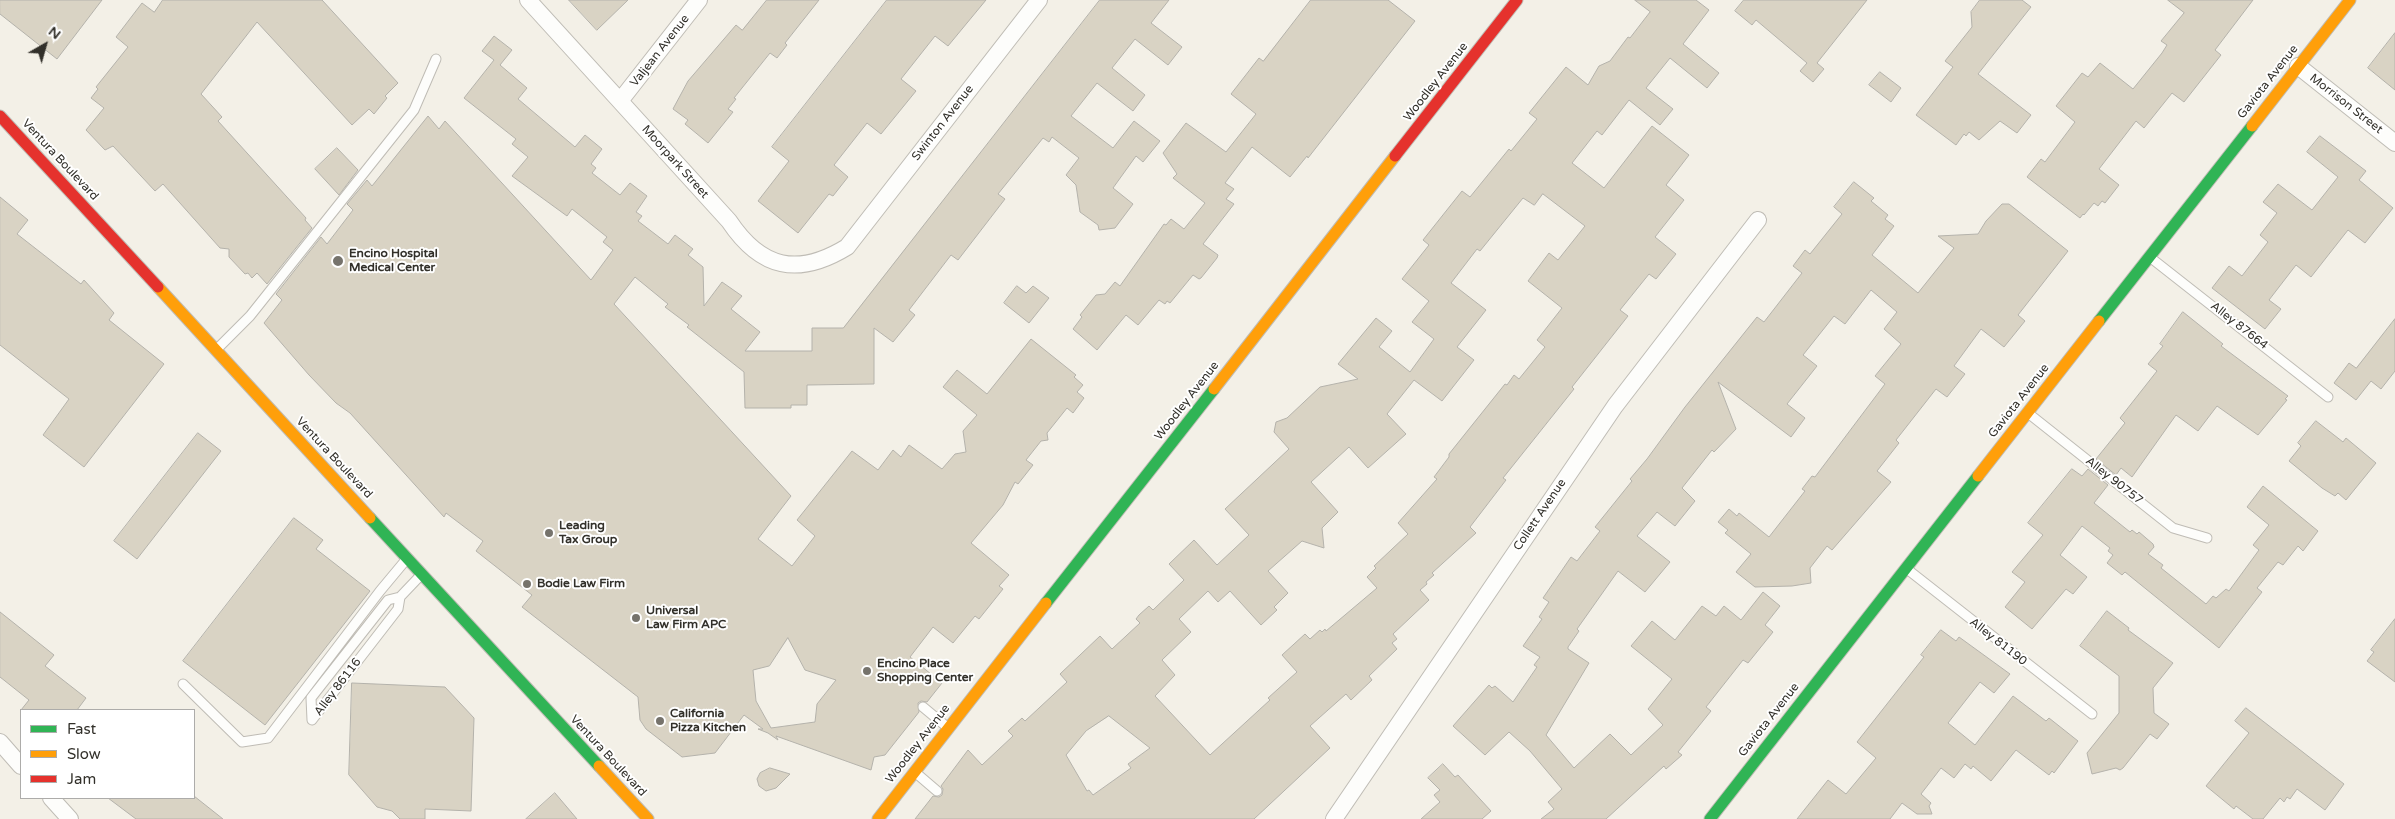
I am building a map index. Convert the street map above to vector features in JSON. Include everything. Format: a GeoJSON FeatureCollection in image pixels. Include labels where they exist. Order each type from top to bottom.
{"type":"FeatureCollection","features":[{"type":"Feature","properties":{"kind":"street","name":"Moorpark Street"},"geometry":{"type":"LineString","coordinates":[[528,0],[729,221],[742,240],[764,258],[797,265],[833,256],[847,247]]}},
{"type":"Feature","properties":{"kind":"street","name":"Valjean Avenue"},"geometry":{"type":"LineString","coordinates":[[620,102],[699,0]]}},
{"type":"Feature","properties":{"kind":"street","name":"Swinton Avenue"},"geometry":{"type":"LineString","coordinates":[[847,247],[1039,0]]}},
{"type":"Feature","properties":{"kind":"street","name":"Woodley Avenue"},"geometry":{"type":"LineString","coordinates":[[878,819],[1517,0]]}},
{"type":"Feature","properties":{"kind":"street","name":"Gaviota Avenue"},"geometry":{"type":"LineString","coordinates":[[1710,819],[2350,0]]}},
{"type":"Feature","properties":{"kind":"street","name":"Morrison Street"},"geometry":{"type":"LineString","coordinates":[[2298,66],[2395,143]]}},
{"type":"Feature","properties":{"kind":"street","name":"Ventura Boulevard"},"geometry":{"type":"LineString","coordinates":[[0,116],[648,819]]}},
{"type":"Feature","properties":{"kind":"street","name":"Collett Avenue"},"geometry":{"type":"LineString","coordinates":[[1334,819],[1615,406],[1758,220]]}},
{"type":"Feature","properties":{"kind":"street"},"geometry":{"type":"LineString","coordinates":[[2,749],[20,765]]}},
{"type":"Feature","properties":{"kind":"street"},"geometry":{"type":"LineString","coordinates":[[52,799],[70,819]]}},
{"type":"Feature","properties":{"kind":"lane"},"geometry":{"type":"LineString","coordinates":[[216,350],[250,316],[414,110],[436,59]]}},
{"type":"Feature","properties":{"kind":"lane","name":"Alley 87664"},"geometry":{"type":"LineString","coordinates":[[2149,256],[2328,397]]}},
{"type":"Feature","properties":{"kind":"lane","name":"Alley 90757"},"geometry":{"type":"LineString","coordinates":[[2028,413],[2173,528],[2207,538]]}},
{"type":"Feature","properties":{"kind":"lane"},"geometry":{"type":"LineString","coordinates":[[183,684],[242,742],[268,738],[407,558]]}},
{"type":"Feature","properties":{"kind":"lane","name":"Alley 81190"},"geometry":{"type":"LineString","coordinates":[[1905,568],[2092,714]]}},
{"type":"Feature","properties":{"kind":"lane","name":"Alley 86116"},"geometry":{"type":"LineString","coordinates":[[400,597],[398,609],[312,720],[311,698],[388,600],[400,597],[422,574]]}},
{"type":"Feature","properties":{"kind":"lane"},"geometry":{"type":"LineString","coordinates":[[923,707],[948,728]]}},
{"type":"Feature","properties":{"kind":"lane"},"geometry":{"type":"LineString","coordinates":[[914,771],[936,791]]}},
{"type":"Feature","properties":{"kind":"building"},"geometry":{"type":"Polygon","coordinates":[[[0,0],[102,0],[57,59],[0,14],[0,0]]]}},
{"type":"Feature","properties":{"kind":"building"},"geometry":{"type":"Polygon","coordinates":[[[163,0],[322,0],[398,83],[385,96],[387,98],[374,114],[369,109],[352,125],[257,22],[201,94],[222,117],[218,121],[306,218],[305,220],[312,228],[267,284],[257,273],[252,278],[248,273],[245,274],[229,257],[229,249],[220,248],[163,184],[155,191],[113,146],[105,150],[86,130],[104,108],[91,98],[98,89],[96,87],[128,47],[116,37],[142,3],[154,12],[163,0]]]}},
{"type":"Feature","properties":{"kind":"building"},"geometry":{"type":"Polygon","coordinates":[[[569,0],[628,0],[597,30],[569,0]]]}},
{"type":"Feature","properties":{"kind":"building"},"geometry":{"type":"Polygon","coordinates":[[[767,0],[819,0],[785,43],[787,45],[777,58],[770,53],[734,98],[736,99],[728,109],[733,112],[708,143],[685,124],[688,120],[673,109],[688,81],[736,25],[742,30],[767,0]]]}},
{"type":"Feature","properties":{"kind":"building"},"geometry":{"type":"Polygon","coordinates":[[[887,0],[986,0],[948,46],[935,36],[901,79],[916,91],[881,134],[867,123],[834,165],[848,177],[833,196],[829,194],[798,233],[758,201],[789,161],[772,147],[887,0]]]}},
{"type":"Feature","properties":{"kind":"building"},"geometry":{"type":"Polygon","coordinates":[[[1100,0],[1169,0],[1151,23],[1182,47],[1168,65],[1135,39],[1112,68],[1145,95],[1133,111],[1097,83],[1071,116],[1113,148],[1134,121],[1160,141],[1143,162],[1136,156],[1113,188],[1133,204],[1115,228],[1099,230],[1098,225],[1080,212],[1076,185],[1066,175],[1079,158],[1052,137],[1049,142],[1043,138],[998,194],[1005,199],[958,260],[951,255],[909,310],[915,315],[893,342],[874,328],[874,384],[807,385],[807,405],[791,405],[791,408],[745,408],[744,372],[687,327],[689,325],[665,307],[668,304],[635,277],[614,304],[791,496],[758,539],[792,566],[815,536],[797,520],[852,451],[878,470],[893,450],[901,457],[909,445],[942,469],[955,454],[966,452],[963,431],[977,415],[943,387],[957,370],[987,394],[1031,339],[1076,375],[1074,377],[1083,385],[1077,392],[1084,398],[1073,413],[1067,408],[1047,433],[1048,440],[1041,441],[1026,460],[1033,465],[1018,484],[1015,482],[1003,505],[971,543],[1009,575],[999,586],[1003,589],[979,619],[975,616],[953,643],[933,627],[910,657],[942,683],[927,702],[921,701],[918,703],[919,712],[885,755],[874,757],[871,770],[776,736],[778,740],[758,729],[763,729],[744,715],[715,753],[682,757],[646,729],[640,720],[638,697],[522,607],[532,595],[476,551],[483,541],[446,513],[444,517],[350,413],[336,403],[309,375],[264,323],[282,300],[276,294],[321,237],[327,244],[353,210],[347,204],[367,180],[372,186],[428,116],[439,129],[445,121],[591,280],[613,250],[603,242],[607,237],[572,209],[567,216],[512,176],[528,157],[512,144],[516,139],[464,98],[494,60],[482,51],[494,36],[512,50],[500,65],[527,88],[518,99],[575,147],[585,135],[602,149],[591,164],[596,168],[592,173],[620,195],[630,183],[647,196],[636,212],[642,216],[638,221],[668,244],[675,235],[693,249],[688,255],[703,267],[704,306],[722,282],[742,296],[731,309],[760,332],[745,351],[812,351],[812,328],[843,328],[1100,0]],[[788,638],[769,666],[753,670],[756,701],[771,728],[815,722],[817,704],[836,680],[805,670],[788,638]]]}},
{"type":"Feature","properties":{"kind":"building"},"geometry":{"type":"Polygon","coordinates":[[[1311,0],[1388,0],[1415,21],[1308,158],[1307,156],[1290,177],[1252,147],[1225,183],[1234,189],[1226,199],[1234,204],[1203,244],[1218,255],[1217,258],[1201,278],[1199,279],[1193,275],[1170,303],[1167,301],[1165,304],[1159,300],[1138,325],[1126,315],[1097,350],[1073,329],[1082,317],[1080,315],[1096,295],[1105,294],[1115,282],[1120,286],[1164,224],[1166,225],[1171,219],[1184,229],[1205,203],[1173,178],[1177,174],[1163,153],[1186,123],[1226,152],[1256,114],[1231,94],[1259,58],[1263,61],[1311,0]]]}},
{"type":"Feature","properties":{"kind":"building"},"geometry":{"type":"Polygon","coordinates":[[[1635,0],[1696,0],[1709,10],[1683,44],[1719,73],[1707,88],[1670,58],[1646,88],[1673,109],[1660,125],[1629,100],[1602,135],[1597,131],[1572,163],[1604,188],[1652,126],[1689,155],[1666,185],[1684,200],[1655,237],[1676,254],[1656,279],[1649,274],[1620,310],[1628,316],[1572,387],[1574,389],[1503,478],[1506,480],[1470,527],[1476,533],[1432,573],[1434,575],[1420,590],[1429,600],[1393,634],[1397,639],[1392,643],[1397,649],[1369,676],[1372,680],[1351,700],[1346,694],[1310,726],[1330,748],[1254,819],[915,819],[933,796],[939,797],[942,795],[943,789],[941,786],[968,750],[982,765],[1013,736],[1008,731],[1022,718],[1025,721],[1067,682],[1060,674],[1100,636],[1112,649],[1140,623],[1136,619],[1139,615],[1149,606],[1153,610],[1184,580],[1169,564],[1194,540],[1217,565],[1249,535],[1225,509],[1289,449],[1274,432],[1276,422],[1287,418],[1320,387],[1358,379],[1338,364],[1376,318],[1392,331],[1379,347],[1410,372],[1434,339],[1412,322],[1429,301],[1402,279],[1429,245],[1423,240],[1462,191],[1470,197],[1509,149],[1511,151],[1537,119],[1529,113],[1566,67],[1588,85],[1599,66],[1610,61],[1650,12],[1635,0]],[[1543,194],[1534,205],[1523,198],[1480,251],[1477,249],[1451,283],[1486,310],[1457,347],[1474,360],[1442,401],[1414,380],[1387,414],[1406,434],[1368,468],[1349,447],[1311,482],[1338,512],[1322,528],[1324,548],[1302,541],[1268,571],[1288,593],[1274,607],[1277,610],[1261,625],[1230,591],[1218,602],[1208,591],[1179,619],[1191,632],[1162,660],[1175,675],[1155,696],[1210,755],[1270,700],[1268,698],[1297,672],[1282,655],[1305,634],[1310,639],[1320,630],[1322,632],[1325,629],[1326,631],[1377,588],[1367,577],[1376,568],[1374,566],[1408,534],[1398,523],[1437,479],[1434,477],[1449,457],[1449,454],[1505,384],[1507,385],[1514,375],[1519,379],[1545,347],[1537,340],[1562,308],[1528,281],[1549,253],[1558,260],[1585,226],[1543,194]],[[1109,716],[1086,731],[1066,755],[1087,791],[1089,790],[1093,795],[1131,768],[1128,764],[1150,748],[1109,716]]]}},
{"type":"Feature","properties":{"kind":"building"},"geometry":{"type":"Polygon","coordinates":[[[1744,0],[1867,0],[1817,63],[1824,69],[1813,82],[1800,71],[1807,63],[1756,20],[1752,25],[1735,11],[1744,0]]]}},
{"type":"Feature","properties":{"kind":"building"},"geometry":{"type":"Polygon","coordinates":[[[1980,0],[2022,0],[2031,7],[1978,74],[2031,115],[2017,133],[2000,121],[1979,140],[1969,132],[1966,136],[1964,134],[1956,145],[1916,115],[1953,67],[1945,61],[1972,27],[1971,12],[1980,0]]]}},
{"type":"Feature","properties":{"kind":"building"},"geometry":{"type":"Polygon","coordinates":[[[2168,0],[2253,0],[2215,50],[2221,55],[2184,102],[2172,93],[2144,128],[2136,121],[2099,169],[2119,185],[2105,203],[2102,201],[2098,206],[2094,203],[2080,218],[2027,177],[2041,159],[2045,162],[2075,122],[2056,106],[2082,73],[2088,77],[2100,63],[2133,89],[2162,53],[2167,45],[2161,41],[2184,13],[2168,0]]]}},
{"type":"Feature","properties":{"kind":"building"},"geometry":{"type":"Polygon","coordinates":[[[2395,33],[2395,90],[2368,68],[2395,33]]]}},
{"type":"Feature","properties":{"kind":"building"},"geometry":{"type":"Polygon","coordinates":[[[1880,72],[1901,88],[1891,102],[1869,85],[1880,72]]]}},
{"type":"Feature","properties":{"kind":"building"},"geometry":{"type":"Polygon","coordinates":[[[2320,136],[2366,171],[2359,180],[2393,208],[2365,243],[2348,230],[2311,277],[2296,265],[2269,300],[2281,309],[2265,329],[2212,288],[2229,266],[2242,276],[2268,242],[2260,235],[2277,213],[2263,202],[2278,184],[2312,210],[2338,177],[2307,152],[2320,136]]]}},
{"type":"Feature","properties":{"kind":"building"},"geometry":{"type":"Polygon","coordinates":[[[337,148],[358,170],[339,195],[315,169],[337,148]]]}},
{"type":"Feature","properties":{"kind":"building"},"geometry":{"type":"Polygon","coordinates":[[[1854,182],[1874,198],[1871,201],[1888,215],[1885,219],[1894,226],[1872,255],[1918,293],[1954,248],[1938,236],[1978,234],[1986,221],[2002,204],[2009,204],[2068,251],[2018,315],[2025,321],[2004,347],[1981,329],[1954,366],[1965,374],[1947,397],[1936,389],[1896,440],[1899,443],[1877,471],[1891,482],[1832,550],[1827,546],[1810,568],[1811,583],[1792,586],[1755,587],[1736,572],[1751,554],[1725,533],[1728,530],[1718,522],[1729,509],[1737,516],[1739,513],[1769,537],[1805,491],[1802,489],[1812,476],[1815,477],[1885,384],[1875,376],[1901,344],[1884,329],[1897,312],[1871,290],[1845,324],[1834,316],[1803,355],[1817,366],[1787,404],[1805,418],[1791,437],[1718,382],[1736,429],[1714,452],[1712,450],[1682,488],[1695,501],[1675,526],[1657,512],[1637,536],[1670,562],[1645,592],[1618,571],[1577,629],[1579,631],[1568,649],[1589,663],[1546,735],[1574,768],[1610,734],[1631,755],[1663,725],[1648,709],[1672,679],[1631,646],[1652,621],[1675,640],[1702,606],[1716,616],[1724,606],[1741,620],[1763,592],[1780,606],[1765,625],[1773,632],[1748,663],[1743,660],[1706,707],[1711,711],[1678,752],[1682,755],[1666,769],[1664,766],[1606,819],[1541,819],[1554,809],[1548,802],[1562,789],[1530,751],[1509,732],[1485,755],[1453,726],[1489,685],[1492,688],[1495,686],[1513,702],[1537,667],[1534,665],[1540,657],[1523,646],[1542,619],[1539,617],[1549,602],[1543,598],[1571,557],[1577,561],[1600,531],[1595,527],[1632,481],[1630,479],[1685,407],[1757,317],[1764,322],[1802,273],[1793,266],[1805,250],[1810,254],[1842,214],[1834,207],[1854,182]]]}},
{"type":"Feature","properties":{"kind":"building"},"geometry":{"type":"Polygon","coordinates":[[[0,197],[28,220],[17,234],[81,284],[84,280],[114,313],[109,320],[164,364],[84,467],[43,435],[69,399],[0,345],[0,197]]]}},
{"type":"Feature","properties":{"kind":"building"},"geometry":{"type":"Polygon","coordinates":[[[1017,286],[1026,293],[1033,286],[1049,298],[1029,323],[1004,303],[1017,286]]]}},
{"type":"Feature","properties":{"kind":"building"},"geometry":{"type":"Polygon","coordinates":[[[2183,312],[2223,344],[2221,346],[2288,396],[2285,399],[2287,400],[2258,435],[2217,406],[2198,431],[2176,415],[2132,477],[2121,468],[2116,475],[2096,459],[2125,423],[2120,418],[2157,371],[2148,364],[2163,346],[2160,344],[2183,312]]]}},
{"type":"Feature","properties":{"kind":"building"},"geometry":{"type":"Polygon","coordinates":[[[2395,319],[2395,371],[2381,389],[2371,381],[2356,400],[2334,383],[2349,363],[2356,368],[2395,319]]]}},
{"type":"Feature","properties":{"kind":"building"},"geometry":{"type":"Polygon","coordinates":[[[2316,421],[2343,442],[2346,438],[2376,463],[2346,500],[2338,493],[2335,496],[2322,488],[2289,461],[2301,446],[2298,443],[2316,421]]]}},
{"type":"Feature","properties":{"kind":"building"},"geometry":{"type":"Polygon","coordinates":[[[198,433],[221,451],[137,559],[114,541],[198,433]]]}},
{"type":"Feature","properties":{"kind":"building"},"geometry":{"type":"Polygon","coordinates":[[[2072,469],[2082,476],[2088,469],[2108,485],[2094,503],[2130,532],[2132,530],[2137,534],[2139,532],[2153,544],[2154,547],[2148,554],[2163,565],[2161,568],[2206,604],[2213,596],[2216,598],[2226,589],[2229,591],[2259,550],[2253,545],[2269,525],[2247,507],[2263,486],[2318,531],[2303,551],[2298,546],[2283,565],[2278,562],[2257,588],[2262,592],[2219,648],[2125,572],[2122,575],[2107,563],[2113,555],[2108,551],[2110,548],[2082,526],[2060,555],[2087,577],[2073,594],[2066,589],[2032,629],[2005,607],[2025,582],[2012,572],[2043,535],[2028,523],[2072,469]]]}},
{"type":"Feature","properties":{"kind":"building"},"geometry":{"type":"Polygon","coordinates":[[[294,518],[323,540],[316,549],[370,591],[265,725],[183,661],[294,518]]]}},
{"type":"Feature","properties":{"kind":"building"},"geometry":{"type":"Polygon","coordinates":[[[2107,611],[2129,628],[2128,630],[2173,663],[2153,688],[2154,713],[2169,724],[2157,739],[2150,734],[2120,770],[2116,768],[2092,774],[2087,753],[2119,713],[2119,676],[2080,646],[2107,611]]]}},
{"type":"Feature","properties":{"kind":"building"},"geometry":{"type":"Polygon","coordinates":[[[0,612],[54,655],[45,666],[86,698],[78,709],[22,709],[29,700],[0,677],[0,612]]]}},
{"type":"Feature","properties":{"kind":"building"},"geometry":{"type":"Polygon","coordinates":[[[2395,619],[2395,682],[2367,661],[2374,652],[2371,650],[2395,619]]]}},
{"type":"Feature","properties":{"kind":"building"},"geometry":{"type":"Polygon","coordinates":[[[1941,630],[1956,641],[1959,637],[2010,674],[1994,693],[1980,682],[1948,723],[1975,745],[2013,696],[2046,721],[2049,718],[2078,741],[2054,773],[2052,771],[2049,775],[2016,750],[1991,781],[1973,766],[1971,769],[1965,764],[1954,778],[1941,768],[1921,794],[1931,803],[1929,806],[1932,814],[1917,814],[1902,803],[1890,819],[1797,819],[1828,780],[1846,794],[1876,758],[1857,742],[1924,657],[1921,655],[1941,630]]]}},
{"type":"Feature","properties":{"kind":"building"},"geometry":{"type":"Polygon","coordinates":[[[352,683],[445,687],[474,718],[471,811],[425,809],[425,819],[400,819],[392,811],[377,807],[349,775],[352,683]]]}},
{"type":"Feature","properties":{"kind":"building"},"geometry":{"type":"Polygon","coordinates":[[[2246,708],[2344,784],[2325,810],[2297,789],[2290,799],[2287,797],[2284,802],[2280,798],[2263,819],[2253,819],[2236,806],[2234,809],[2206,786],[2249,733],[2235,721],[2246,708]]]}},
{"type":"Feature","properties":{"kind":"building"},"geometry":{"type":"Polygon","coordinates":[[[1443,764],[1455,777],[1458,775],[1491,811],[1482,819],[1421,819],[1440,802],[1434,795],[1440,790],[1428,778],[1443,764]]]}},
{"type":"Feature","properties":{"kind":"building"},"geometry":{"type":"Polygon","coordinates":[[[770,768],[790,774],[776,788],[766,791],[759,786],[757,779],[760,773],[770,768]]]}},
{"type":"Feature","properties":{"kind":"building"},"geometry":{"type":"Polygon","coordinates":[[[555,793],[577,819],[526,819],[555,793]]]}},
{"type":"Feature","properties":{"kind":"building"},"geometry":{"type":"Polygon","coordinates":[[[195,797],[223,819],[136,819],[109,799],[195,799],[195,797]]]}},
{"type":"Feature","properties":{"kind":"traffic: fast"},"geometry":{"type":"LineString","coordinates":[[2099,321],[2252,126]]}},
{"type":"Feature","properties":{"kind":"traffic: fast"},"geometry":{"type":"LineString","coordinates":[[1046,603],[1214,389]]}},
{"type":"Feature","properties":{"kind":"traffic: fast"},"geometry":{"type":"LineString","coordinates":[[1710,819],[1978,476]]}},
{"type":"Feature","properties":{"kind":"traffic: fast"},"geometry":{"type":"LineString","coordinates":[[370,518],[599,766]]}},
{"type":"Feature","properties":{"kind":"traffic: slow"},"geometry":{"type":"LineString","coordinates":[[2252,126],[2350,0]]}},
{"type":"Feature","properties":{"kind":"traffic: slow"},"geometry":{"type":"LineString","coordinates":[[1214,389],[1395,156]]}},
{"type":"Feature","properties":{"kind":"traffic: slow"},"geometry":{"type":"LineString","coordinates":[[158,287],[370,518]]}},
{"type":"Feature","properties":{"kind":"traffic: slow"},"geometry":{"type":"LineString","coordinates":[[1978,476],[2099,321]]}},
{"type":"Feature","properties":{"kind":"traffic: slow"},"geometry":{"type":"LineString","coordinates":[[878,819],[1046,603]]}},
{"type":"Feature","properties":{"kind":"traffic: slow"},"geometry":{"type":"LineString","coordinates":[[599,766],[648,819]]}},
{"type":"Feature","properties":{"kind":"traffic: jam"},"geometry":{"type":"LineString","coordinates":[[1395,156],[1517,0]]}},
{"type":"Feature","properties":{"kind":"traffic: jam"},"geometry":{"type":"LineString","coordinates":[[0,116],[158,287]]}},
{"type":"Feature","properties":{"kind":"place","name":"Encino Hospital Medical Center"},"geometry":{"type":"Point","coordinates":[338,261]}},
{"type":"Feature","properties":{"kind":"place","name":"Leading Tax Group"},"geometry":{"type":"Point","coordinates":[549,533]}},
{"type":"Feature","properties":{"kind":"place","name":"Bodie Law Firm"},"geometry":{"type":"Point","coordinates":[527,584]}},
{"type":"Feature","properties":{"kind":"place","name":"Universal Law Firm APC"},"geometry":{"type":"Point","coordinates":[636,618]}},
{"type":"Feature","properties":{"kind":"place","name":"Encino Place Shopping Center"},"geometry":{"type":"Point","coordinates":[867,671]}},
{"type":"Feature","properties":{"kind":"place","name":"California Pizza Kitchen"},"geometry":{"type":"Point","coordinates":[660,721]}}]}
